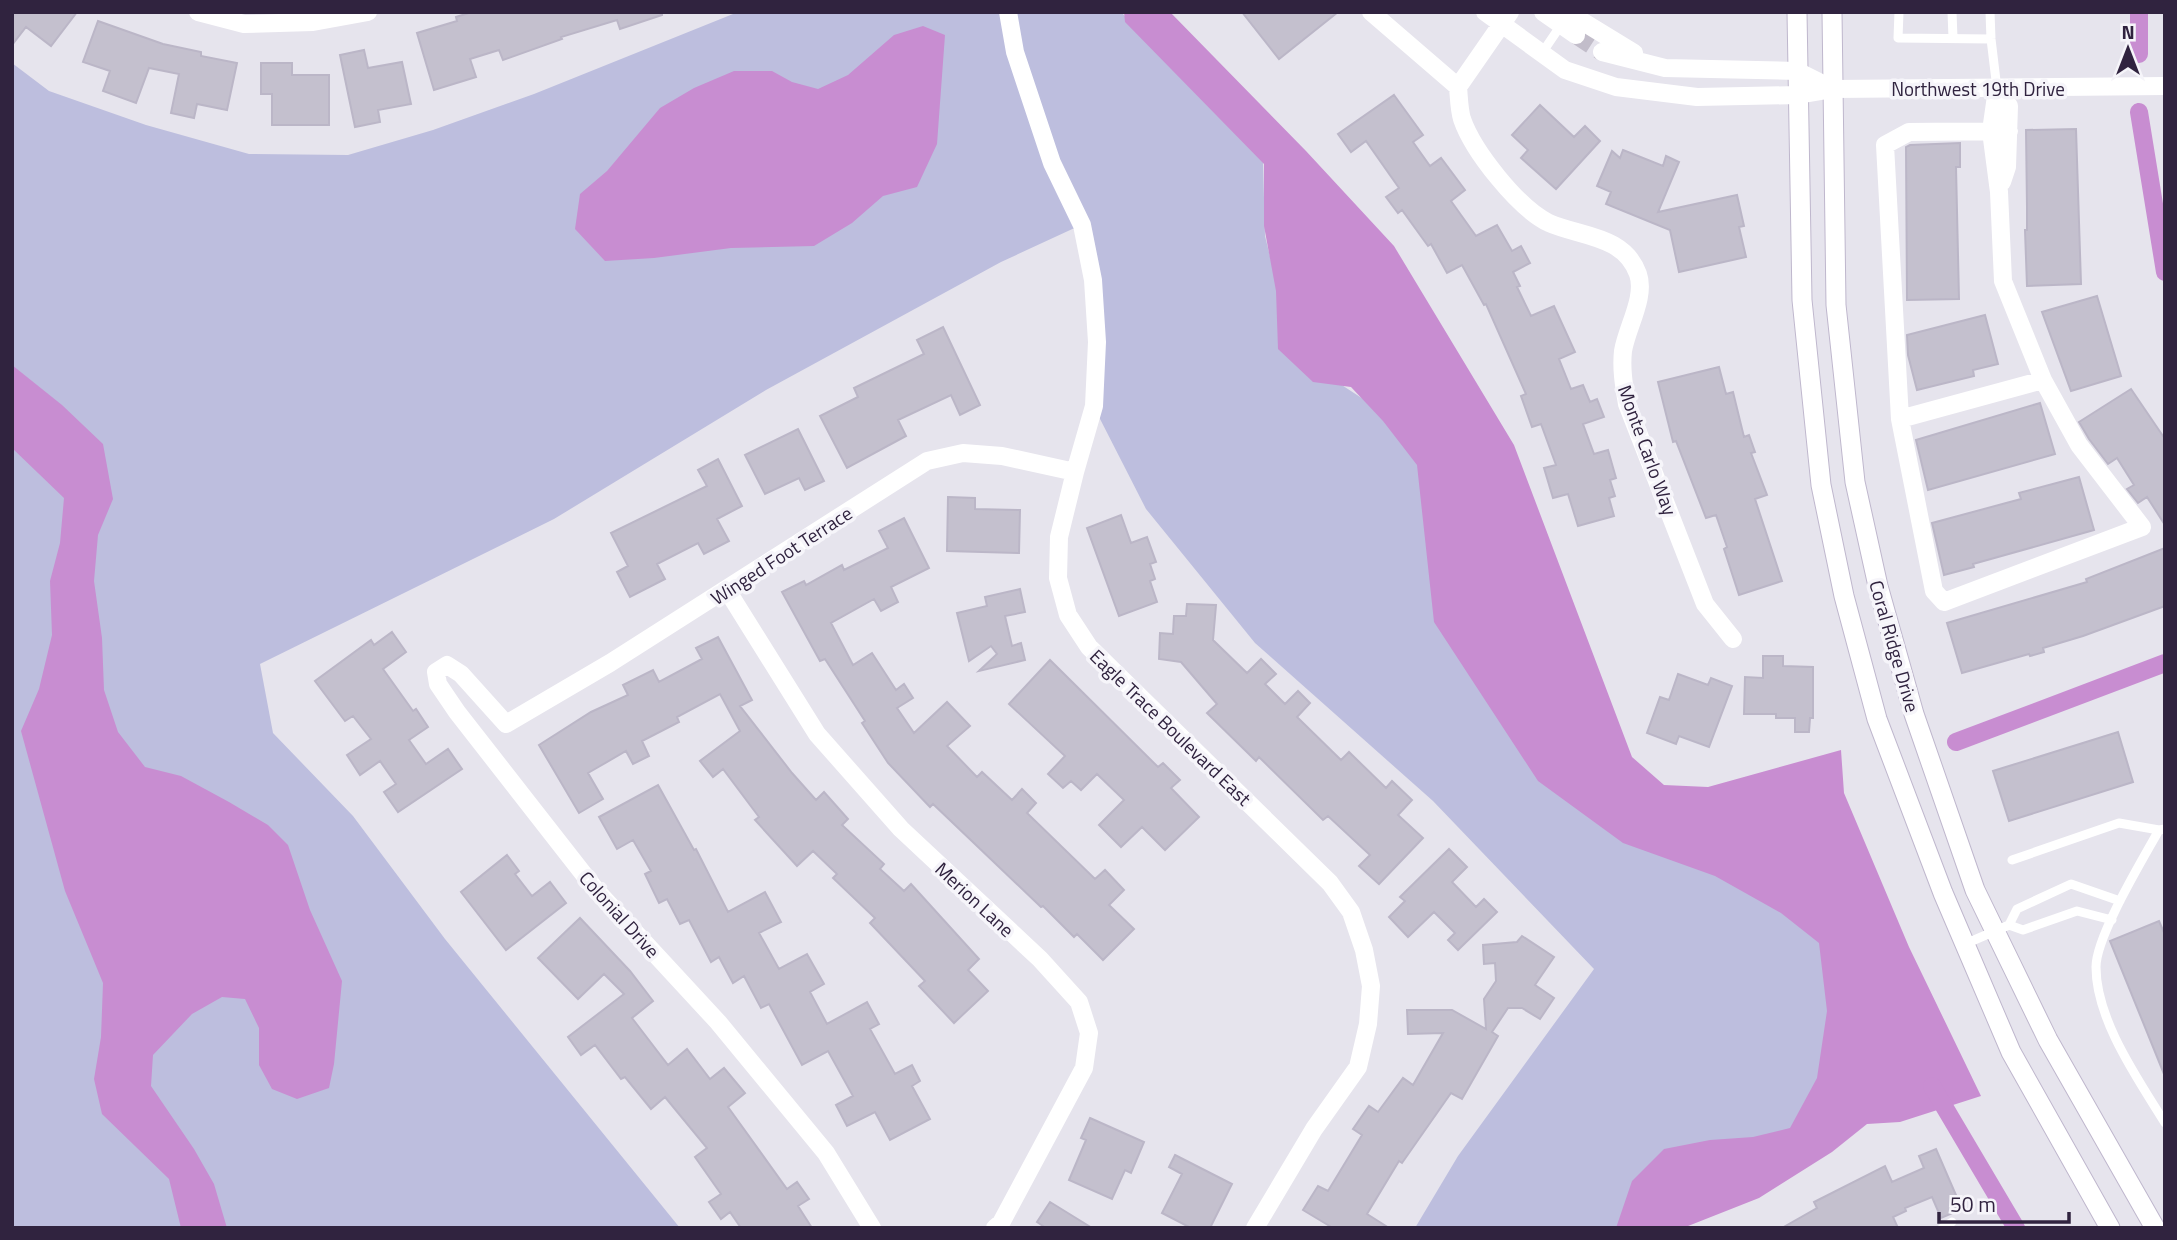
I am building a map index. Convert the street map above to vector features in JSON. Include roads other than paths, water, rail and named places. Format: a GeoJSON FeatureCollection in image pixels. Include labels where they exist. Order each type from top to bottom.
{"type":"FeatureCollection","features":[{"type":"Feature","properties":{"kind":"main road","name":"Coral Ridge Drive"},"geometry":{"type":"LineString","coordinates":[[1797,12],[1802,300],[1822,485],[1844,596],[1877,719],[1942,893],[2011,1052],[2110,1228]]}},
{"type":"Feature","properties":{"kind":"main road","name":"Coral Ridge Drive"},"geometry":{"type":"LineString","coordinates":[[1832,12],[1836,305],[1856,482],[1878,586],[1914,714],[1975,890],[2002,928],[2048,1040],[2155,1228]]}},
{"type":"Feature","properties":{"kind":"street"},"geometry":{"type":"LineString","coordinates":[[198,12],[244,24],[368,12]]}},
{"type":"Feature","properties":{"kind":"street","name":"Eagle Trace Boulevard East"},"geometry":{"type":"LineString","coordinates":[[1008,12],[1015,52],[1052,163],[1082,225],[1093,280],[1097,342],[1094,406],[1074,472],[1059,537],[1058,578],[1068,615],[1088,647],[1330,883],[1351,912],[1364,950],[1371,986],[1368,1024],[1358,1067],[1314,1129],[1255,1228]]}},
{"type":"Feature","properties":{"kind":"street"},"geometry":{"type":"LineString","coordinates":[[1371,12],[1458,87],[1505,18]]}},
{"type":"Feature","properties":{"kind":"street","name":"Northwest 19th Drive"},"geometry":{"type":"LineString","coordinates":[[1485,12],[1505,18],[1542,54],[1565,70],[1616,87],[1697,97],[1798,95],[1833,89],[2165,86]]}},
{"type":"Feature","properties":{"kind":"street"},"geometry":{"type":"LineString","coordinates":[[1543,12],[1665,68]]}},
{"type":"Feature","properties":{"kind":"street"},"geometry":{"type":"LineString","coordinates":[[1602,52],[1665,68],[1797,71],[1833,89]]}},
{"type":"Feature","properties":{"kind":"street","name":"Monte Carlo Way"},"geometry":{"type":"LineString","coordinates":[[1458,87],[1462,118],[1481,153],[1505,186],[1529,211],[1551,224],[1598,237],[1625,251],[1639,275],[1639,300],[1623,352],[1622,377],[1627,404],[1705,604],[1733,639]]}},
{"type":"Feature","properties":{"kind":"street"},"geometry":{"type":"LineString","coordinates":[[1997,89],[1991,131],[1999,192],[2003,281],[2043,380],[2079,445],[2142,527],[1944,601],[1934,591],[1899,419],[1885,145],[1909,132],[1991,131],[2009,131]]}},
{"type":"Feature","properties":{"kind":"street"},"geometry":{"type":"LineString","coordinates":[[1997,89],[2010,106],[2007,167],[1999,192]]}},
{"type":"Feature","properties":{"kind":"street"},"geometry":{"type":"LineString","coordinates":[[1899,419],[2043,380]]}},
{"type":"Feature","properties":{"kind":"street","name":"Winged Foot Terrace"},"geometry":{"type":"LineString","coordinates":[[506,724],[727,590],[927,461],[963,453],[1002,456],[1074,472]]}},
{"type":"Feature","properties":{"kind":"street","name":"Merion Lane"},"geometry":{"type":"LineString","coordinates":[[727,590],[817,734],[901,829],[1040,959],[1079,1002],[1088,1033],[1084,1069],[1001,1223],[995,1228]]}},
{"type":"Feature","properties":{"kind":"street","name":"Colonial Drive"},"geometry":{"type":"LineString","coordinates":[[506,724],[461,674],[447,665],[436,672],[438,684],[457,712],[596,890],[718,1022],[826,1153],[872,1228]]}},
{"type":"Feature","properties":{"kind":"lane"},"geometry":{"type":"LineString","coordinates":[[1899,12],[1898,38],[1991,38]]}},
{"type":"Feature","properties":{"kind":"lane"},"geometry":{"type":"LineString","coordinates":[[1952,12],[1953,38]]}},
{"type":"Feature","properties":{"kind":"lane"},"geometry":{"type":"LineString","coordinates":[[1990,12],[1997,89]]}},
{"type":"Feature","properties":{"kind":"lane"},"geometry":{"type":"LineString","coordinates":[[1542,54],[1568,24]]}},
{"type":"Feature","properties":{"kind":"lane"},"geometry":{"type":"LineString","coordinates":[[2012,860],[2119,823],[2162,829],[2120,901],[2096,964],[2099,993],[2121,1053],[2165,1123]]}},
{"type":"Feature","properties":{"kind":"lane"},"geometry":{"type":"LineString","coordinates":[[1965,944],[2002,928],[2017,909],[2071,884],[2120,901]]}},
{"type":"Feature","properties":{"kind":"lane"},"geometry":{"type":"LineString","coordinates":[[2002,928],[2024,930],[2077,911],[2112,920]]}},
{"type":"Feature","properties":{"kind":"lane"},"geometry":{"type":"LineString","coordinates":[[1942,1228],[1952,1222]]}},
{"type":"Feature","properties":{"kind":"waterway"},"geometry":{"type":"LineString","coordinates":[[2139,12],[2139,54]]}},
{"type":"Feature","properties":{"kind":"waterway"},"geometry":{"type":"LineString","coordinates":[[2139,112],[2165,272]]}},
{"type":"Feature","properties":{"kind":"waterway"},"geometry":{"type":"LineString","coordinates":[[1956,742],[2165,663]]}},
{"type":"Feature","properties":{"kind":"waterway"},"geometry":{"type":"LineString","coordinates":[[1932,1086],[2016,1228]]}},
{"type":"Feature","properties":{"kind":"tunnel"},"geometry":{"type":"LineString","coordinates":[[1576,35],[1602,52]]}}]}
